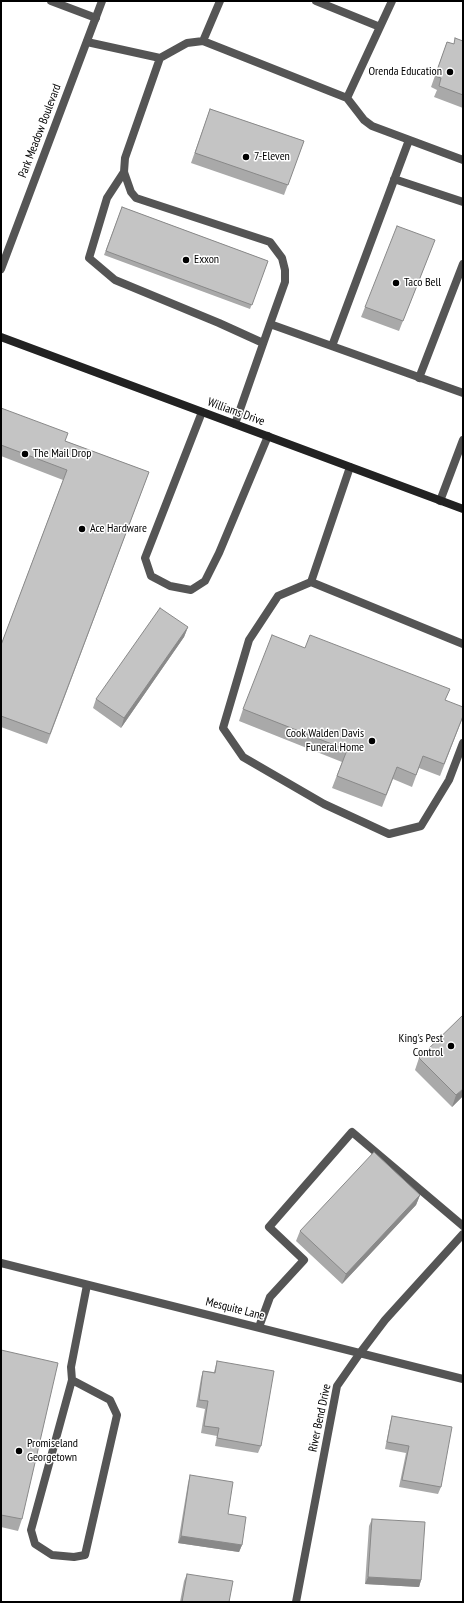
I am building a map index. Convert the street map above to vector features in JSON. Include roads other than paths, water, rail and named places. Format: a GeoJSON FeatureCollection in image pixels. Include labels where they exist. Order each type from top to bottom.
{"type":"FeatureCollection","features":[{"type":"Feature","properties":{"kind":"main road","name":"Williams Drive"},"geometry":{"type":"LineString","coordinates":[[1,337],[463,509]]}},
{"type":"Feature","properties":{"kind":"street"},"geometry":{"type":"LineString","coordinates":[[51,1],[96,18]]}},
{"type":"Feature","properties":{"kind":"street","name":"Park Meadow Boulevard"},"geometry":{"type":"LineString","coordinates":[[1,269],[102,1]]}},
{"type":"Feature","properties":{"kind":"street"},"geometry":{"type":"LineString","coordinates":[[203,41],[220,1]]}},
{"type":"Feature","properties":{"kind":"street"},"geometry":{"type":"LineString","coordinates":[[316,1],[380,26]]}},
{"type":"Feature","properties":{"kind":"street"},"geometry":{"type":"LineString","coordinates":[[347,98],[392,1]]}},
{"type":"Feature","properties":{"kind":"street"},"geometry":{"type":"LineString","coordinates":[[87,42],[160,58],[188,43],[203,41],[347,98],[364,120],[379,129],[463,160]]}},
{"type":"Feature","properties":{"kind":"street"},"geometry":{"type":"LineString","coordinates":[[160,58],[125,158],[124,172],[131,192],[136,198],[270,242],[282,258],[285,270],[285,282],[235,424]]}},
{"type":"Feature","properties":{"kind":"street"},"geometry":{"type":"LineString","coordinates":[[332,346],[409,140]]}},
{"type":"Feature","properties":{"kind":"street"},"geometry":{"type":"LineString","coordinates":[[124,172],[107,198],[89,258],[115,280],[219,322],[263,343]]}},
{"type":"Feature","properties":{"kind":"street"},"geometry":{"type":"LineString","coordinates":[[394,179],[463,202]]}},
{"type":"Feature","properties":{"kind":"street"},"geometry":{"type":"LineString","coordinates":[[420,378],[463,264]]}},
{"type":"Feature","properties":{"kind":"street"},"geometry":{"type":"LineString","coordinates":[[270,324],[463,393]]}},
{"type":"Feature","properties":{"kind":"street"},"geometry":{"type":"LineString","coordinates":[[202,412],[145,558],[151,576],[170,586],[191,590],[205,581],[219,553],[268,436]]}},
{"type":"Feature","properties":{"kind":"street"},"geometry":{"type":"LineString","coordinates":[[440,501],[463,440]]}},
{"type":"Feature","properties":{"kind":"street"},"geometry":{"type":"LineString","coordinates":[[311,582],[350,467]]}},
{"type":"Feature","properties":{"kind":"street"},"geometry":{"type":"LineString","coordinates":[[463,644],[311,582],[278,596],[249,640],[223,728],[243,757],[324,804],[389,834],[421,826],[449,780],[463,743]]}},
{"type":"Feature","properties":{"kind":"street"},"geometry":{"type":"LineString","coordinates":[[258,1327],[270,1297],[304,1260],[269,1228],[352,1132],[463,1226]]}},
{"type":"Feature","properties":{"kind":"street","name":"River Bend Drive"},"geometry":{"type":"LineString","coordinates":[[296,1602],[337,1386],[385,1320],[463,1234]]}},
{"type":"Feature","properties":{"kind":"street","name":"Mesquite Lane"},"geometry":{"type":"LineString","coordinates":[[1,1263],[463,1379]]}},
{"type":"Feature","properties":{"kind":"street"},"geometry":{"type":"LineString","coordinates":[[72,1380],[110,1400],[117,1415],[85,1555],[74,1557],[52,1555],[35,1544],[32,1530],[72,1380],[71,1367],[87,1285]]}},
{"type":"Feature","properties":{"kind":"place","name":"Orenda Education"},"geometry":{"type":"Point","coordinates":[450,72]}},
{"type":"Feature","properties":{"kind":"place","name":"7-Eleven"},"geometry":{"type":"Point","coordinates":[246,157]}},
{"type":"Feature","properties":{"kind":"place","name":"Exxon"},"geometry":{"type":"Point","coordinates":[186,260]}},
{"type":"Feature","properties":{"kind":"place","name":"Taco Bell"},"geometry":{"type":"Point","coordinates":[396,283]}},
{"type":"Feature","properties":{"kind":"place","name":"The Mail Drop"},"geometry":{"type":"Point","coordinates":[25,454]}},
{"type":"Feature","properties":{"kind":"place","name":"Ace Hardware"},"geometry":{"type":"Point","coordinates":[82,529]}},
{"type":"Feature","properties":{"kind":"place","name":"Cook Walden Davis Funeral Home"},"geometry":{"type":"Point","coordinates":[372,741]}},
{"type":"Feature","properties":{"kind":"place","name":"King's Pest Control"},"geometry":{"type":"Point","coordinates":[451,1046]}},
{"type":"Feature","properties":{"kind":"place","name":"Promiseland Georgetown"},"geometry":{"type":"Point","coordinates":[19,1451]}}]}
